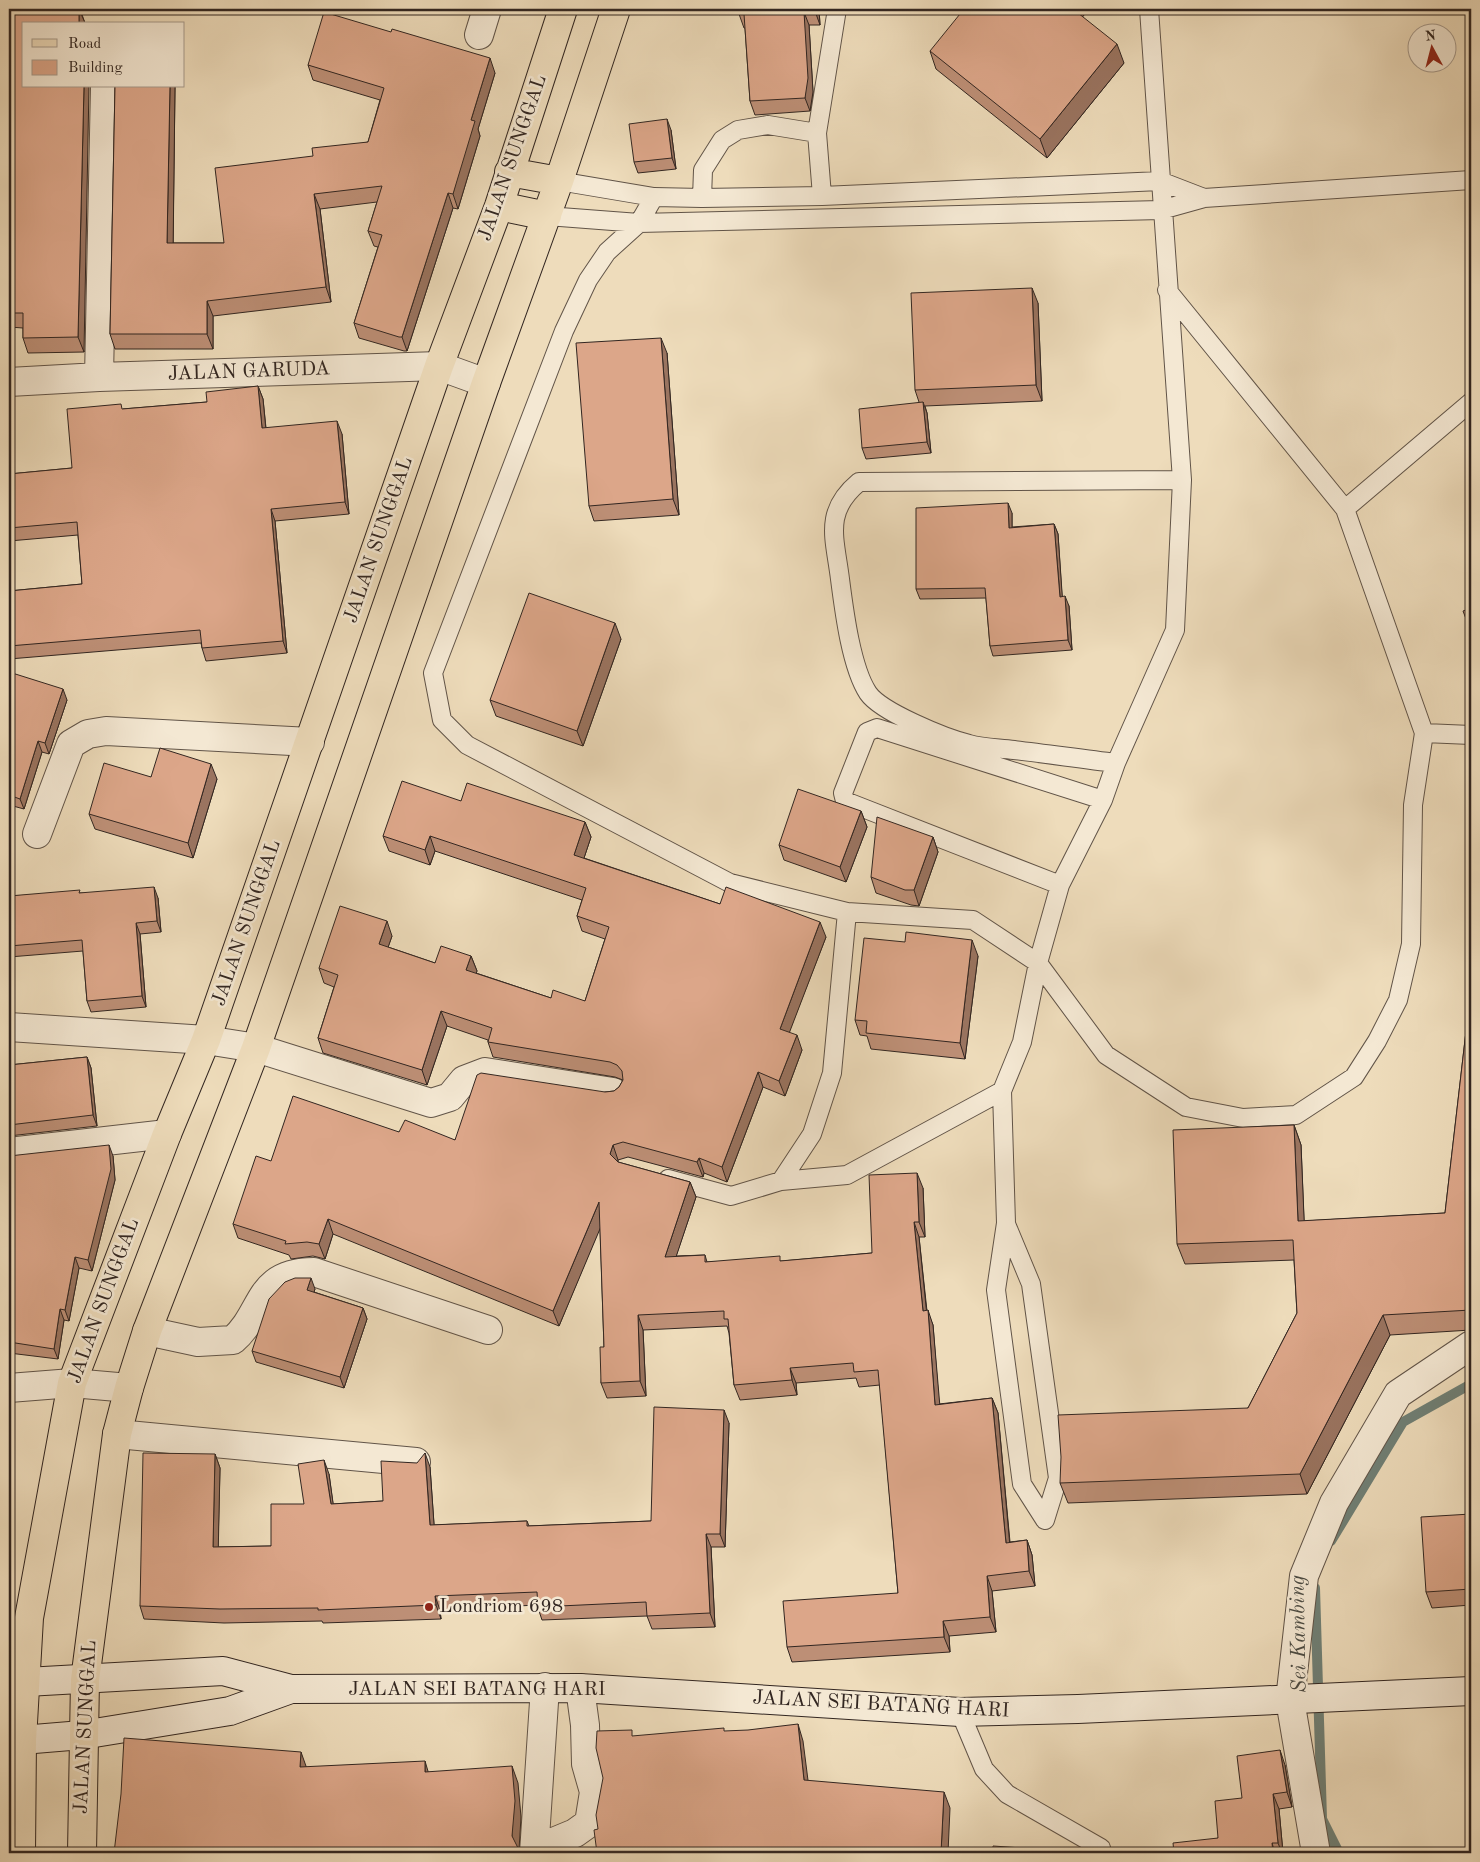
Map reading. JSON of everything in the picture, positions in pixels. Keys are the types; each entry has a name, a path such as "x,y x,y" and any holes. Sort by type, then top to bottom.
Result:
{"main road":[{"name":"JALAN SUNGGAL","path":"21,1853 15,1739 17,1686 72,1383 167,1134 206,1040 439,366 499,206 563,9"},
{"name":"JALAN SUNGGAL","path":"82,1853 84,1680 116,1434 129,1388 147,1331 256,1048 486,382 547,216 616,9"},
{"path":"509,172 559,181"},
{"path":"499,206 547,216"}],"street":[{"path":"478,36 488,9"},
{"path":"99,377 105,88"},
{"name":"JALAN GARUDA","path":"9,382 99,377 439,366 486,382"},
{"path":"37,834 71,744 88,734 106,731 310,742"},
{"path":"9,1027 206,1040 256,1048 431,1103 450,1097 464,1080 485,1072 613,1092"},
{"path":"9,1152 167,1134"},
{"path":"147,1331 198,1342 233,1340 266,1290 300,1272 314,1272 488,1330"},
{"path":"1316,1853 1299,1699 1304,1576 1334,1503 1398,1394 1471,1345"},
{"path":"9,1388 72,1383 129,1388"},
{"path":"116,1434 416,1462"},
{"name":"JALAN SEI BATANG HARI","path":"17,1686 223,1671 291,1689 580,1688 960,1712 1471,1691"},
{"path":"545,1688 544,1732 534,1851 575,1833 589,1823 594,1792 586,1764 586,1725 580,1688"},
{"name":"JALAN SEI BATANG HARI","path":"15,1739 82,1735 230,1711 291,1689"}],"lane":[{"path":"822,196 818,133 837,9"},
{"path":"1006,1223 1032,1284 1058,1478 1045,1520 1022,1484 997,1300 996,1290 1006,1223 1002,1092 1022,1042 1038,963 1060,885 1103,800 1116,763 1175,630 1182,480 1167,290 1149,9"},
{"path":"702,198 703,170 722,140 738,130 768,125 818,133"},
{"path":"547,216 639,223 1162,210 1204,198 1471,180"},
{"path":"559,181 654,197 702,198 822,196 1160,181 1204,198"},
{"path":"654,197 639,223 607,252 588,280 564,331 433,674 442,720 468,745 730,883 847,912 973,920 1038,963 1106,1055 1186,1107 1243,1118 1296,1116 1354,1077 1377,1041 1398,1000 1411,944 1413,805 1424,733 1345,509 1167,290"},
{"path":"1345,509 1471,403"},
{"path":"1116,763 969,744 905,718 880,704 869,694 860,678 844,612 833,526 838,505 847,492 859,482 1182,480"},
{"path":"1060,885 845,801 843,792 867,732 876,728 1103,800"},
{"path":"1424,733 1471,735"},
{"path":"781,1181 812,1134 832,1073 847,912"},
{"path":"655,1175 731,1196 781,1181 847,1175 1002,1092"},
{"path":"960,1712 984,1770 1008,1794 1101,1848"}],"building":[{"path":"9,9 79,9 79,22 22,22 22,88 84,88 78,337 23,338 23,313 9,313"},
{"path":"738,9 815,9 815,11 804,12 808,78 805,98 750,101 744,14 739,14"},
{"path":"964,9 1073,9 1117,44 1040,139 930,51"},
{"path":"324,12 391,32 392,29 490,58 471,120 475,121 453,194 448,193 402,337 354,323 382,235 368,231 382,186 314,194 326,287 207,301 207,334 110,334 115,88 170,88 167,243 224,243 215,168 313,156 312,148 368,142 384,88 308,65"},
{"path":"667,119 672,158 634,162 629,124"},
{"path":"1032,288 1036,385 915,390 911,293"},
{"path":"661,338 673,499 589,506 576,343"},
{"path":"258,386 262,428 337,421 345,502 271,509 283,641 202,648 200,630 9,646 9,631 13,619 9,620 9,591 82,584 77,522 9,528 9,474 72,468 67,409 121,404 122,409 207,402 206,392"},
{"path":"923,402 927,442 862,448 859,409"},
{"path":"1008,503 1009,528 1054,524 1060,597 1065,596 1068,640 990,646 985,588 916,589 916,508"},
{"path":"529,593 615,623 577,731 490,700"},
{"path":"1471,608 1471,632 1463,611"},
{"path":"9,672 63,689 45,743 38,741 20,799 9,795"},
{"path":"160,748 211,764 188,843 89,814 104,763 151,777"},
{"path":"402,781 461,801 467,783 585,822 574,855 720,904 726,887 820,922 780,1029 797,1035 779,1081 758,1072 722,1167 699,1158 697,1162 623,1142 613,1145 610,1154 618,1162 690,1182 665,1257 705,1255 705,1262 780,1256 780,1261 872,1253 869,1175 917,1173 919,1222 914,1222 923,1311 928,1310 935,1405 992,1398 1006,1543 1027,1540 1029,1571 987,1576 990,1617 943,1621 944,1637 787,1647 783,1601 898,1593 878,1370 854,1372 853,1363 790,1368 792,1380 734,1385 728,1319 724,1319 724,1311 638,1315 640,1381 601,1383 600,1347 604,1347 599,1202 553,1311 328,1219 319,1244 307,1242 285,1244 286,1241 233,1224 256,1156 271,1161 293,1096 399,1132 405,1120 455,1140 477,1075 481,1073 605,1092 614,1091 623,1080 622,1071 617,1065 610,1062 488,1042 492,1028 441,1011 422,1070 318,1038 338,975 319,968 340,906 387,921 379,944 435,963 441,946 471,956 466,970 551,998 553,990 585,1001 609,927 577,916 586,888 430,836 425,850 383,836"},
{"path":"798,789 861,811 840,867 779,845"},
{"path":"877,817 933,837 914,890 905,890 871,877"},
{"path":"154,887 157,921 136,923 142,996 87,1001 82,940 9,946 9,896 80,890 79,893"},
{"path":"906,932 972,940 960,1043 866,1033 867,1021 855,1020 864,938 905,942"},
{"path":"1471,988 1471,1310 1383,1315 1300,1474 1060,1483 1061,1457 1058,1415 1248,1408 1297,1313 1293,1240 1177,1244 1173,1130 1294,1125 1298,1221 1445,1213"},
{"path":"87,1057 93,1115 9,1125 9,1065"},
{"path":"109,1145 111,1169 88,1260 75,1257 65,1310 60,1309 54,1349 9,1342 9,1156"},
{"path":"295,1278 311,1278 307,1290 363,1308 340,1377 252,1351 269,1299 285,1282"},
{"path":"654,1407 724,1410 720,1534 706,1534 710,1613 647,1616 646,1602 538,1607 537,1592 435,1596 436,1605 318,1610 318,1608 220,1609 140,1606 143,1453 215,1454 213,1547 271,1546 271,1504 304,1504 298,1464 324,1460 331,1504 383,1501 381,1461 417,1463 425,1453 430,1525 527,1521 527,1526 651,1521"},
{"path":"1471,1514 1471,1589 1426,1592 1421,1517"},
{"path":"798,1724 804,1780 944,1792 941,1853 597,1853 594,1830 598,1829 596,1815 603,1778 596,1748 597,1731 632,1730 632,1736 724,1728 724,1731 748,1730"},
{"path":"124,1738 301,1752 300,1767 425,1761 425,1772 512,1766 515,1801 512,1836 518,1848 518,1853 114,1853 121,1794"},
{"path":"1470,1745 1471,1853 1466,1853"},
{"path":"1280,1750 1287,1792 1273,1794 1278,1843 1272,1843 1273,1853 1174,1853 1173,1843 1218,1838 1215,1801 1242,1798 1237,1756"},
{"path":"993,1846 1095,1853 993,1853"}],"waterway":[{"name":"Sei Kambing","path":"1331,1541 1403,1422 1471,1384"},
{"name":"Sei Kambing","path":"1315,1588 1322,1819 1339,1853"}],"place":[{"name":"Londriom 698","path":"429,1607"}]}
